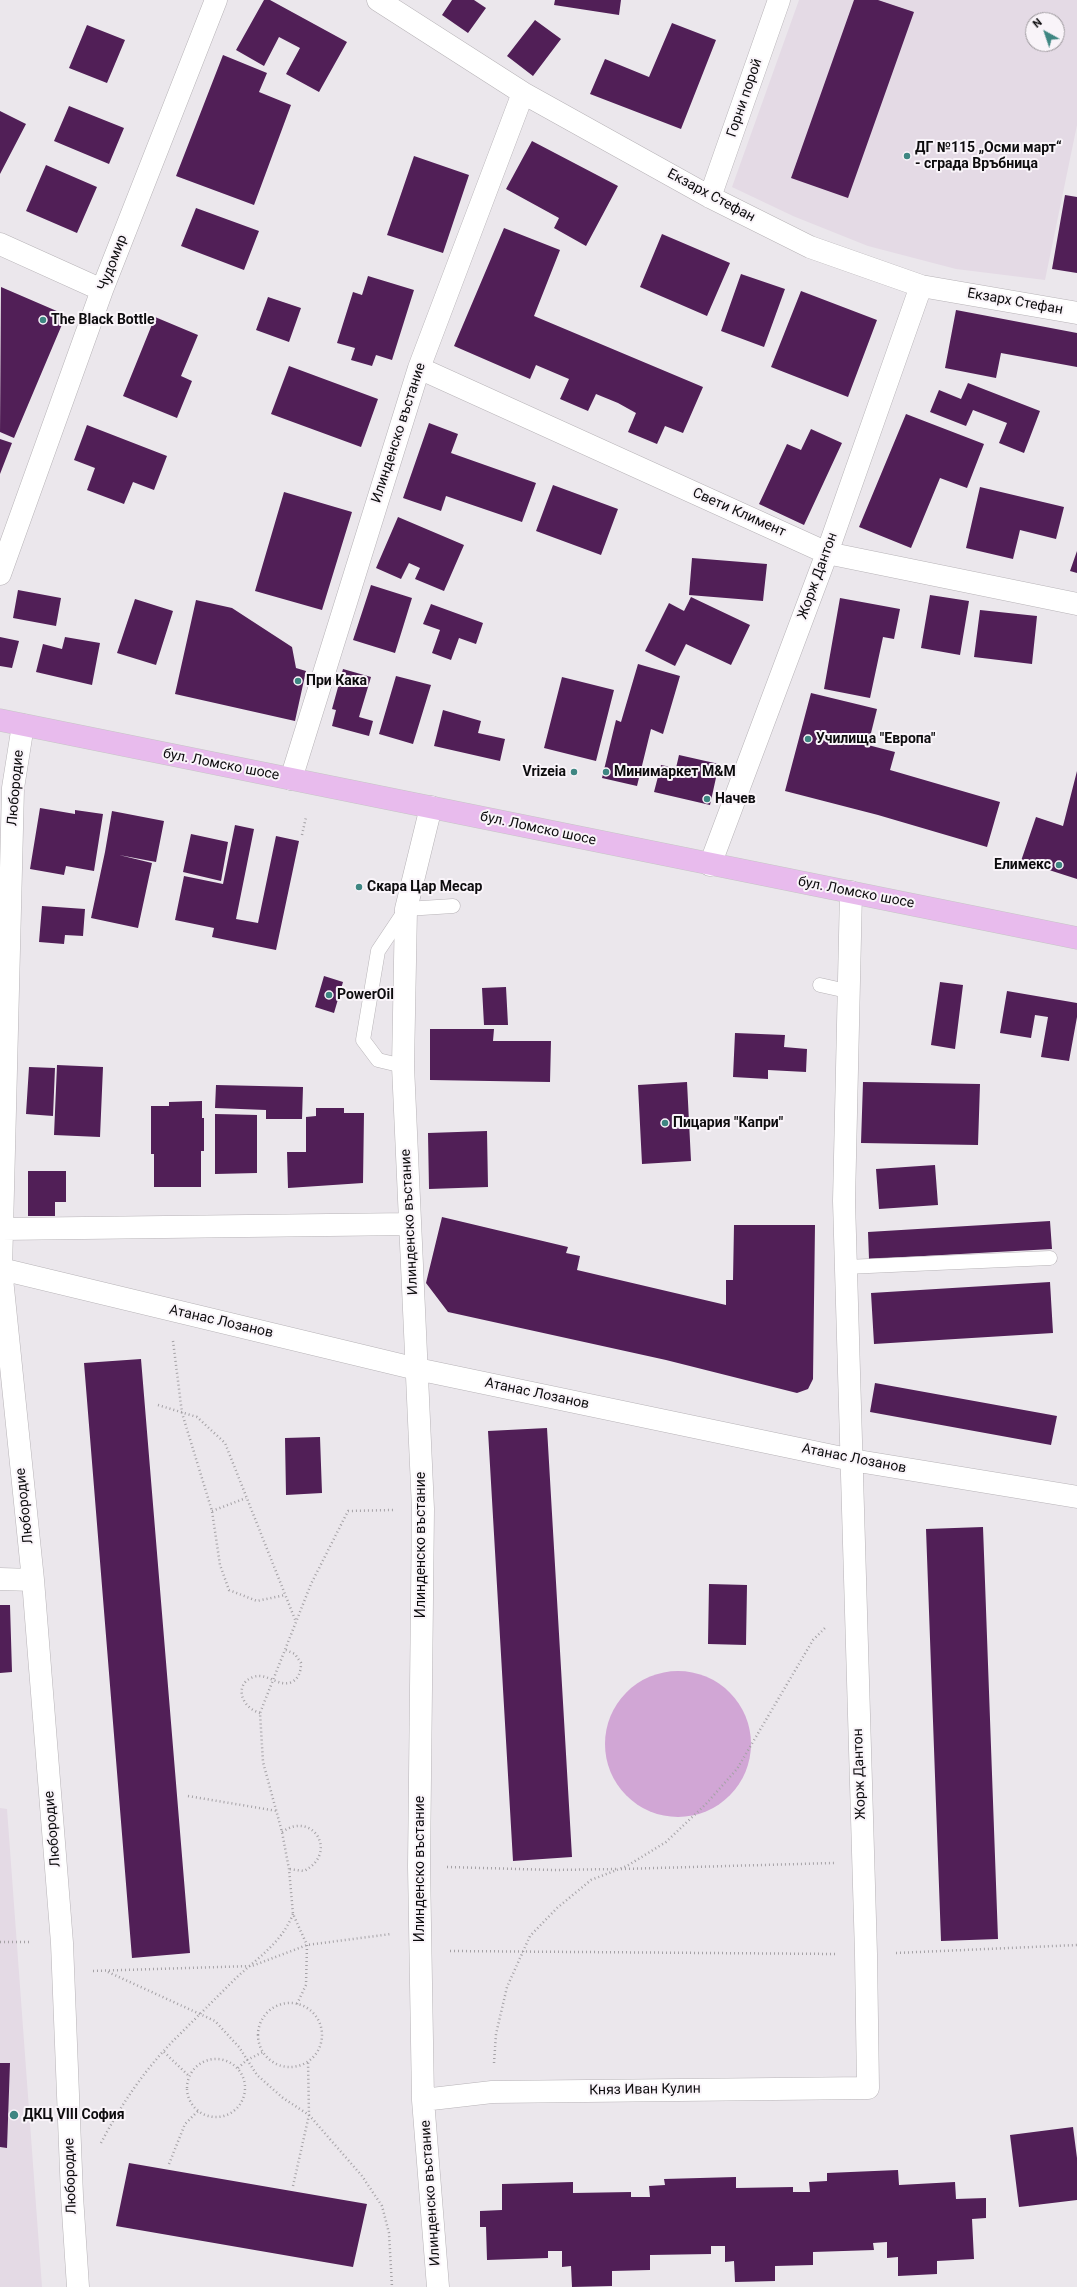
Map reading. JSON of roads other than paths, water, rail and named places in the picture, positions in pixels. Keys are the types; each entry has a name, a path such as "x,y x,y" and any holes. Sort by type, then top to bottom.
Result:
{"main road":[{"name":"бул. Ломско шосе","path":"0,720 710,865 1077,938"}],"street":[{"name":"Чудомир","path":"0,574 102,290 216,0"},
{"name":"Екзарх Стефан","path":"378,0 523,93 710,197 810,247 921,286 1077,313"},
{"name":"Горни порой","path":"710,197 779,0"},
{"name":"Илинденско въстание","path":"291,779 419,368 523,93"},
{"path":"0,244 102,290"},
{"name":"Жорж Дантон","path":"710,865 827,553 921,286"},
{"name":"Свети Климент","path":"419,368 827,553 1077,604"},
{"name":"Любородие","path":"23,725 13,788 1,1269 33,1580 65,1972 72,2196 78,2287"},
{"name":"Илинденско въстание","path":"431,807 406,908 403,1066 423,1509 419,1866 423,2100 438,2287"},
{"name":"Жорж Дантон","path":"851,892 847,991 844,1201 866,1954 868,2088"},
{"path":"1,1240 410,1224"},
{"name":"Атанас Лозанов","path":"1,1269 417,1369 852,1460 1077,1497"},
{"path":"0,1578 33,1580"},
{"name":"Княз Иван Кулин","path":"423,2100 492,2092 868,2088"}],"lane":[{"path":"403,1066 378,1060 364,1040 378,951 406,908 454,906"},
{"path":"820,984 847,991"},
{"path":"846,1267 1050,1258"}],"place":[{"name":"ДГ №115 „Осми март“ - сграда Връбница","path":"907,156"},
{"name":"The Black Bottle","path":"43,320"},
{"name":"При Кака","path":"298,681"},
{"name":"Училища \"Европа\"","path":"808,739"},
{"name":"Vrizeia","path":"574,772"},
{"name":"Минимаркет М&М","path":"606,772"},
{"name":"Начев","path":"707,799"},
{"name":"Елимекс","path":"1059,865"},
{"name":"Скара Цар Месар","path":"359,887"},
{"name":"PowerOil","path":"329,995"},
{"name":"Пицария \"Капри\"","path":"665,1123"},
{"name":"ДКЦ VIII София","path":"14,2115"}]}
